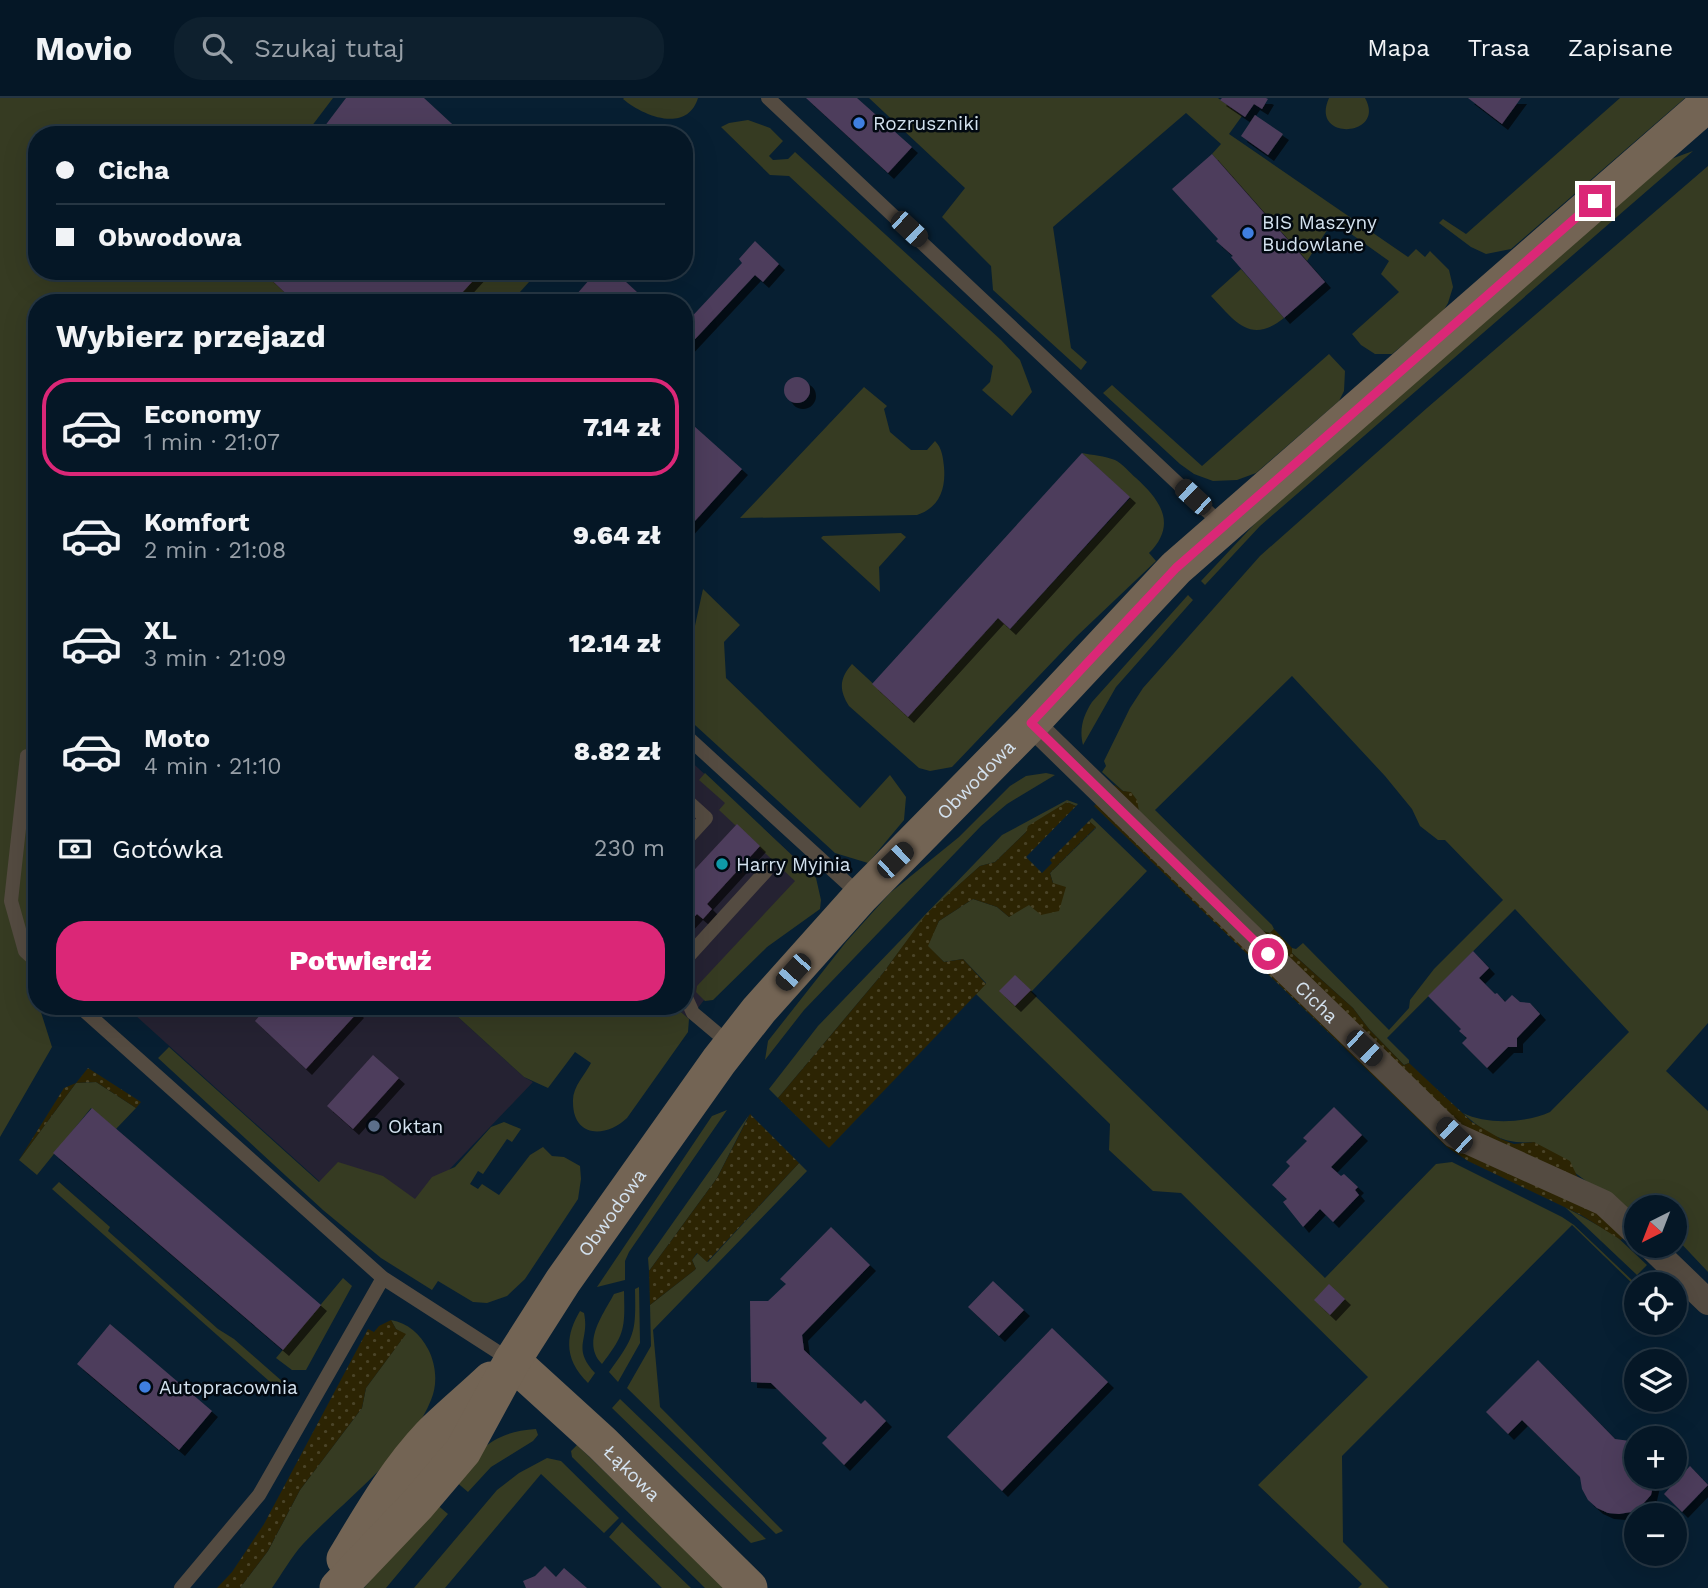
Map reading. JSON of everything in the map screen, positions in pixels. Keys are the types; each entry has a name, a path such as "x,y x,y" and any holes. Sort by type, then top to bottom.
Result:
{"main road":[{"name":"Obwodowa","path":"338,1588 418,1505 463,1451 512,1361 563,1281 731,1045 758,1010 861,896 1031,723 1176,568 1703,115"},
{"name":"Obwodowa","path":"327,1588 387,1489 430,1436 512,1361"},
{"name":"Łąkowa","path":"512,1361 602,1443 749,1588"}],"street":[{"name":"Cicha","path":"1031,723 1454,1135 1604,1203 1624,1222"},
{"path":"1662,1258 1708,1302"}],"lane":[{"path":"768,98 1223,526"},
{"path":"693,746 861,896"},
{"path":"26,756 11,901 28,953"},
{"path":"693,806 706,818 693,832"},
{"path":"693,951 766,871"},
{"path":"693,1013 731,1045"},
{"path":"89,1015 383,1278 512,1361"},
{"path":"181,1588 259,1495 383,1278"}],"shaded area":[{"path":"693,763 808,870 693,1014"},
{"name":"Oktan","path":"135,1015 456,1015 524,1077 533,1082 448,1171 390,1245"}],"green space":[{"path":"0,98 333,98 312,126 28,126 28,280 275,280 290,294 28,294 28,1015 42,1015 52,1047 0,1137"},
{"path":"624,98 698,98 692,109 675,119 653,116"},
{"path":"869,98 1218,98 1242,116 1229,134 1408,257 1416,249 1425,257 1430,251 1449,270 1453,287 1448,303 1442,313 1392,354 1375,354 1361,345 1352,334 1399,292 1381,274 1389,261 1333,221 1307,261 1212,154 1221,144 1186,113 1053,227 1071,348 1087,362 1081,370 993,290 991,266 942,217 965,188"},
{"path":"1329,98 1365,98 1369,111 1366,121 1358,127 1337,128 1329,122 1326,112"},
{"path":"1620,98 1685,98 1511,249 1486,254 1471,247 1439,223 1443,219 1466,234"},
{"path":"748,120 770,128 783,141 769,156 773,160 788,159 795,152 1020,360 1032,392 1012,416 982,390 990,382 993,366 789,176 770,175 721,127"},
{"path":"1693,151 1260,526 1205,585 1201,581 1262,516 1671,159"},
{"path":"1708,166 1708,1023 1666,1071 1708,1111 1708,1272 1687,1250 1687,1195 1624,1195 1624,1212 1534,1142 1513,1142 1496,1136 1463,1113 1483,1119 1506,1121 1550,1112 1629,1032 1515,909 1387,1038 1409,1060 1409,1063 1404,1065 1353,1008 1292,953 1292,948 1296,949 1303,943 1389,1030 1409,1008 1410,1000 1434,969 1503,900 1445,840 1438,840 1420,826 1412,809 1385,776 1292,676 1155,810 1272,925 1274,929 1270,933 1262,931 1139,811 1131,793 1123,791 1102,772 1106,766 1104,761 1143,688 1260,556"},
{"path":"1241,269 1284,318 1272,326 1252,329 1236,321 1211,296"},
{"path":"455,280 531,280 518,294 442,294"},
{"path":"1329,354 1345,371 1344,391 1339,401 1256,473 1237,480 1213,481 1194,474 1103,393 1112,385 1202,466"},
{"path":"864,387 887,406 884,409 890,432 911,450 927,450 935,441 939,447 943,456 944,475 940,497 936,503 917,515 740,518"},
{"path":"1082,453 1118,461 1152,495 1164,522 1163,532 1149,553 1156,561 1077,636 952,767 930,771 919,768 849,706 842,690 845,675 852,664 908,716 998,618 1010,629 1130,498"},
{"path":"901,533 906,537 879,567 880,592 821,538 823,536"},
{"path":"703,589 740,625 724,642 726,678 860,808 890,775 906,797 904,820 868,863 835,853 693,723 693,635"},
{"path":"1188,595 1193,600 1116,687 1083,745 1083,723 1092,702"},
{"path":"705,773 816,878 821,900 820,909 767,947 713,1000 705,1001 696,992 697,986 795,881 719,810 725,803 699,780"},
{"path":"1046,773 1055,775 1007,804 981,826 804,1010 765,1060 768,1041 846,942 890,893 959,837 1010,786 1026,776"},
{"path":"1067,800 1078,804 1076,806 1067,802 1026,832 995,862 980,866 928,913 883,973 778,1098 769,1089 818,1026 1002,835"},
{"path":"1092,818 1147,871 1031,992 1325,1278 1436,1164 1452,1162 1562,1217 1574,1225 1624,1273 1624,1275 1572,1225 1342,1456 1343,1542 1389,1588 1358,1588 1362,1584 1258,1485 1368,1377 1181,1193 1153,1191 1109,1150 1110,1124 976,994 986,983 963,959 944,962 927,946 939,921 973,899 997,907 1009,917 1053,883 1050,873 1096,828 1089,821"},
{"path":"456,1015 684,1015 689,1019 688,1032 627,1118 610,1129 592,1131 578,1122 574,1114 573,1097 591,1063 575,1052 548,1088 524,1077"},
{"path":"169,1047 319,1182 338,1162 383,1176 415,1199 432,1177 455,1167 491,1127 504,1122 521,1129 512,1142 507,1139 483,1174 478,1171 470,1184 478,1189 482,1184 499,1195 530,1155 543,1147 552,1156 564,1157 580,1166 578,1199 525,1279 507,1296 487,1303 473,1302 438,1281 432,1290 381,1258 323,1210 158,1058"},
{"path":"96,1082 136,1108 116,1129 91,1108 37,1175 19,1160 76,1083"},
{"path":"727,1110 629,1252 625,1261 625,1280 597,1287 712,1116"},
{"path":"749,1115 717,1178 649,1271 648,1258"},
{"path":"799,1163 807,1171 653,1330 660,1407 783,1531 776,1534 627,1388 651,1346 650,1305 696,1269 692,1260 698,1253 708,1262"},
{"path":"59,1182 110,1227 108,1231 218,1329 234,1339 283,1382 277,1388 52,1189"},
{"path":"1565,1207 1615,1235 1624,1243 1624,1258 1640,1258 1647,1265 1640,1272 1634,1272"},
{"path":"343,1278 352,1286 306,1370 292,1370 276,1358"},
{"path":"639,1287 640,1343 618,1382 609,1372 629,1342 634,1325 635,1289"},
{"path":"624,1291 622,1330 602,1364 593,1347 596,1329 614,1294"},
{"path":"580,1311 584,1313 585,1323 584,1357 595,1373 588,1383 575,1366 569,1348 571,1330"},
{"path":"391,1320 403,1324 417,1334 433,1361 435,1387 422,1419 374,1476 303,1544 272,1588 240,1588 268,1551 300,1490 362,1408 366,1388 405,1335 396,1329"},
{"path":"620,1399 766,1539 751,1543 612,1408"},
{"path":"536,1429 538,1435 533,1441 491,1467 468,1492 454,1480 480,1451 498,1438"},
{"path":"577,1445 726,1588 705,1588 572,1457 571,1451"},
{"path":"547,1458 561,1461 619,1518 604,1533 541,1474 445,1588 414,1588 497,1490 519,1473"},
{"path":"435,1503 448,1514 386,1588 364,1588"},
{"path":"622,1522 691,1588 662,1588 609,1537"}],"sand":[{"path":"1115,785 1123,791 1131,792 1137,800 1139,811 1262,931 1270,933 1274,929 1292,948 1292,953 1353,1008 1404,1065 1409,1063 1472,1122 1501,1139 1514,1144 1534,1142 1570,1161 1577,1176 1602,1193 1624,1213 1624,1237 1621,1240 1581,1215 1468,1161 1447,1147 1094,806"},
{"path":"1067,802 1076,806 1026,857 1042,873 1052,863 1050,860 1089,821 1096,827 1050,873 1053,883 1066,887 1059,911 1041,915 1029,905 1009,917 997,907 973,899 939,921 928,946 944,962 963,959 986,984 829,1148 778,1098 883,973 927,913 980,866 995,862 1026,832 1028,826"},
{"path":"88,1068 141,1102 136,1108 96,1082 76,1083"},
{"path":"76,1083 19,1160 64,1088"},
{"path":"750,1114 799,1163 707,1262 697,1253 692,1260 696,1269 650,1305 649,1271 717,1178"},
{"path":"391,1320 396,1329 406,1334 366,1388 362,1408 300,1490 268,1551 240,1588 217,1588 232,1572 264,1524 368,1329 374,1332"}],"building":[{"path":"346,98 424,98 454,126 325,126"},
{"name":"Rozruszniki","path":"806,98 857,98 912,147 888,173"},
{"path":"1468,98 1521,98 1502,124"},
{"path":"1268,99 1262,109 1254,104 1245,117 1220,100"},
{"path":"1255,115 1283,134 1268,155 1241,136"},
{"name":"BIS Maszyny Budowlane","path":"1212,154 1325,282 1284,318 1231,257 1233,256 1216,241 1218,239 1172,189"},
{"path":"755,241 779,264 763,282 755,275 693,341 693,315 742,263 739,259"},
{"path":"272,280 474,280 461,294 286,294"},
{"path":"589,280 624,280 639,294 577,294"},
{"path":"797,377 806,381 810,390 806,399 797,403 788,399 784,390 788,381"},
{"path":"693,425 742,469 693,523"},
{"path":"1082,453 1130,497 1010,629 998,618 908,717 872,684"},
{"name":"Harry Myjnia","path":"737,824 760,846 707,904 712,909 703,919 697,914 693,918 693,871"},
{"path":"1473,951 1489,968 1479,978 1495,994 1505,1002 1512,995 1520,1002 1530,1003 1540,1014 1517,1038 1517,1047 1508,1047 1487,1068 1462,1043 1467,1038 1459,1031 1461,1029 1428,996"},
{"path":"1015,975 1031,990 1015,1006 999,991"},
{"path":"260,1015 355,1015 306,1069 255,1021"},
{"path":"373,1055 399,1078 353,1129 327,1106"},
{"path":"1334,1107 1362,1135 1331,1167 1341,1176 1344,1174 1358,1187 1355,1190 1359,1195 1333,1222 1320,1209 1303,1227 1283,1202 1287,1199 1272,1185 1290,1166 1286,1162 1307,1141 1303,1138"},
{"path":"92,1108 321,1305 283,1350 53,1153"},
{"path":"831,1227 870,1265 802,1335 804,1350 861,1404 865,1400 886,1421 844,1465 822,1443 827,1438 771,1383 751,1382 750,1301 768,1301 786,1284 780,1279"},
{"path":"993,1281 1024,1310 999,1336 968,1307"},
{"path":"1329,1284 1345,1299 1330,1315 1314,1300"},
{"name":"Autopracownia","path":"110,1324 212,1411 179,1450 77,1364"},
{"path":"1052,1328 1108,1382 1002,1491 947,1437"},
{"path":"1538,1360 1615,1439 1624,1440 1624,1489 1652,1489 1651,1495 1644,1503 1624,1503 1624,1513 1608,1513 1597,1508 1588,1500 1580,1477 1522,1420 1508,1434 1486,1412"},
{"path":"1690,1466 1708,1485 1687,1507 1687,1503 1673,1503 1664,1494 1669,1489 1687,1489 1687,1469"},
{"path":"545,1566 556,1577 564,1568 587,1588 526,1588 523,1581 535,1576"}],"place":[{"name":"Rozruszniki","path":"859,123"},
{"name":"BIS Maszyny Budowlane","path":"1248,233"},
{"name":"Harry Myjnia","path":"722,864"},
{"name":"Oktan","path":"374,1126"},
{"name":"Autopracownia","path":"145,1387"}],"route":[{"path":"1268,954 1031,723 1176,568 1595,201"}]}
